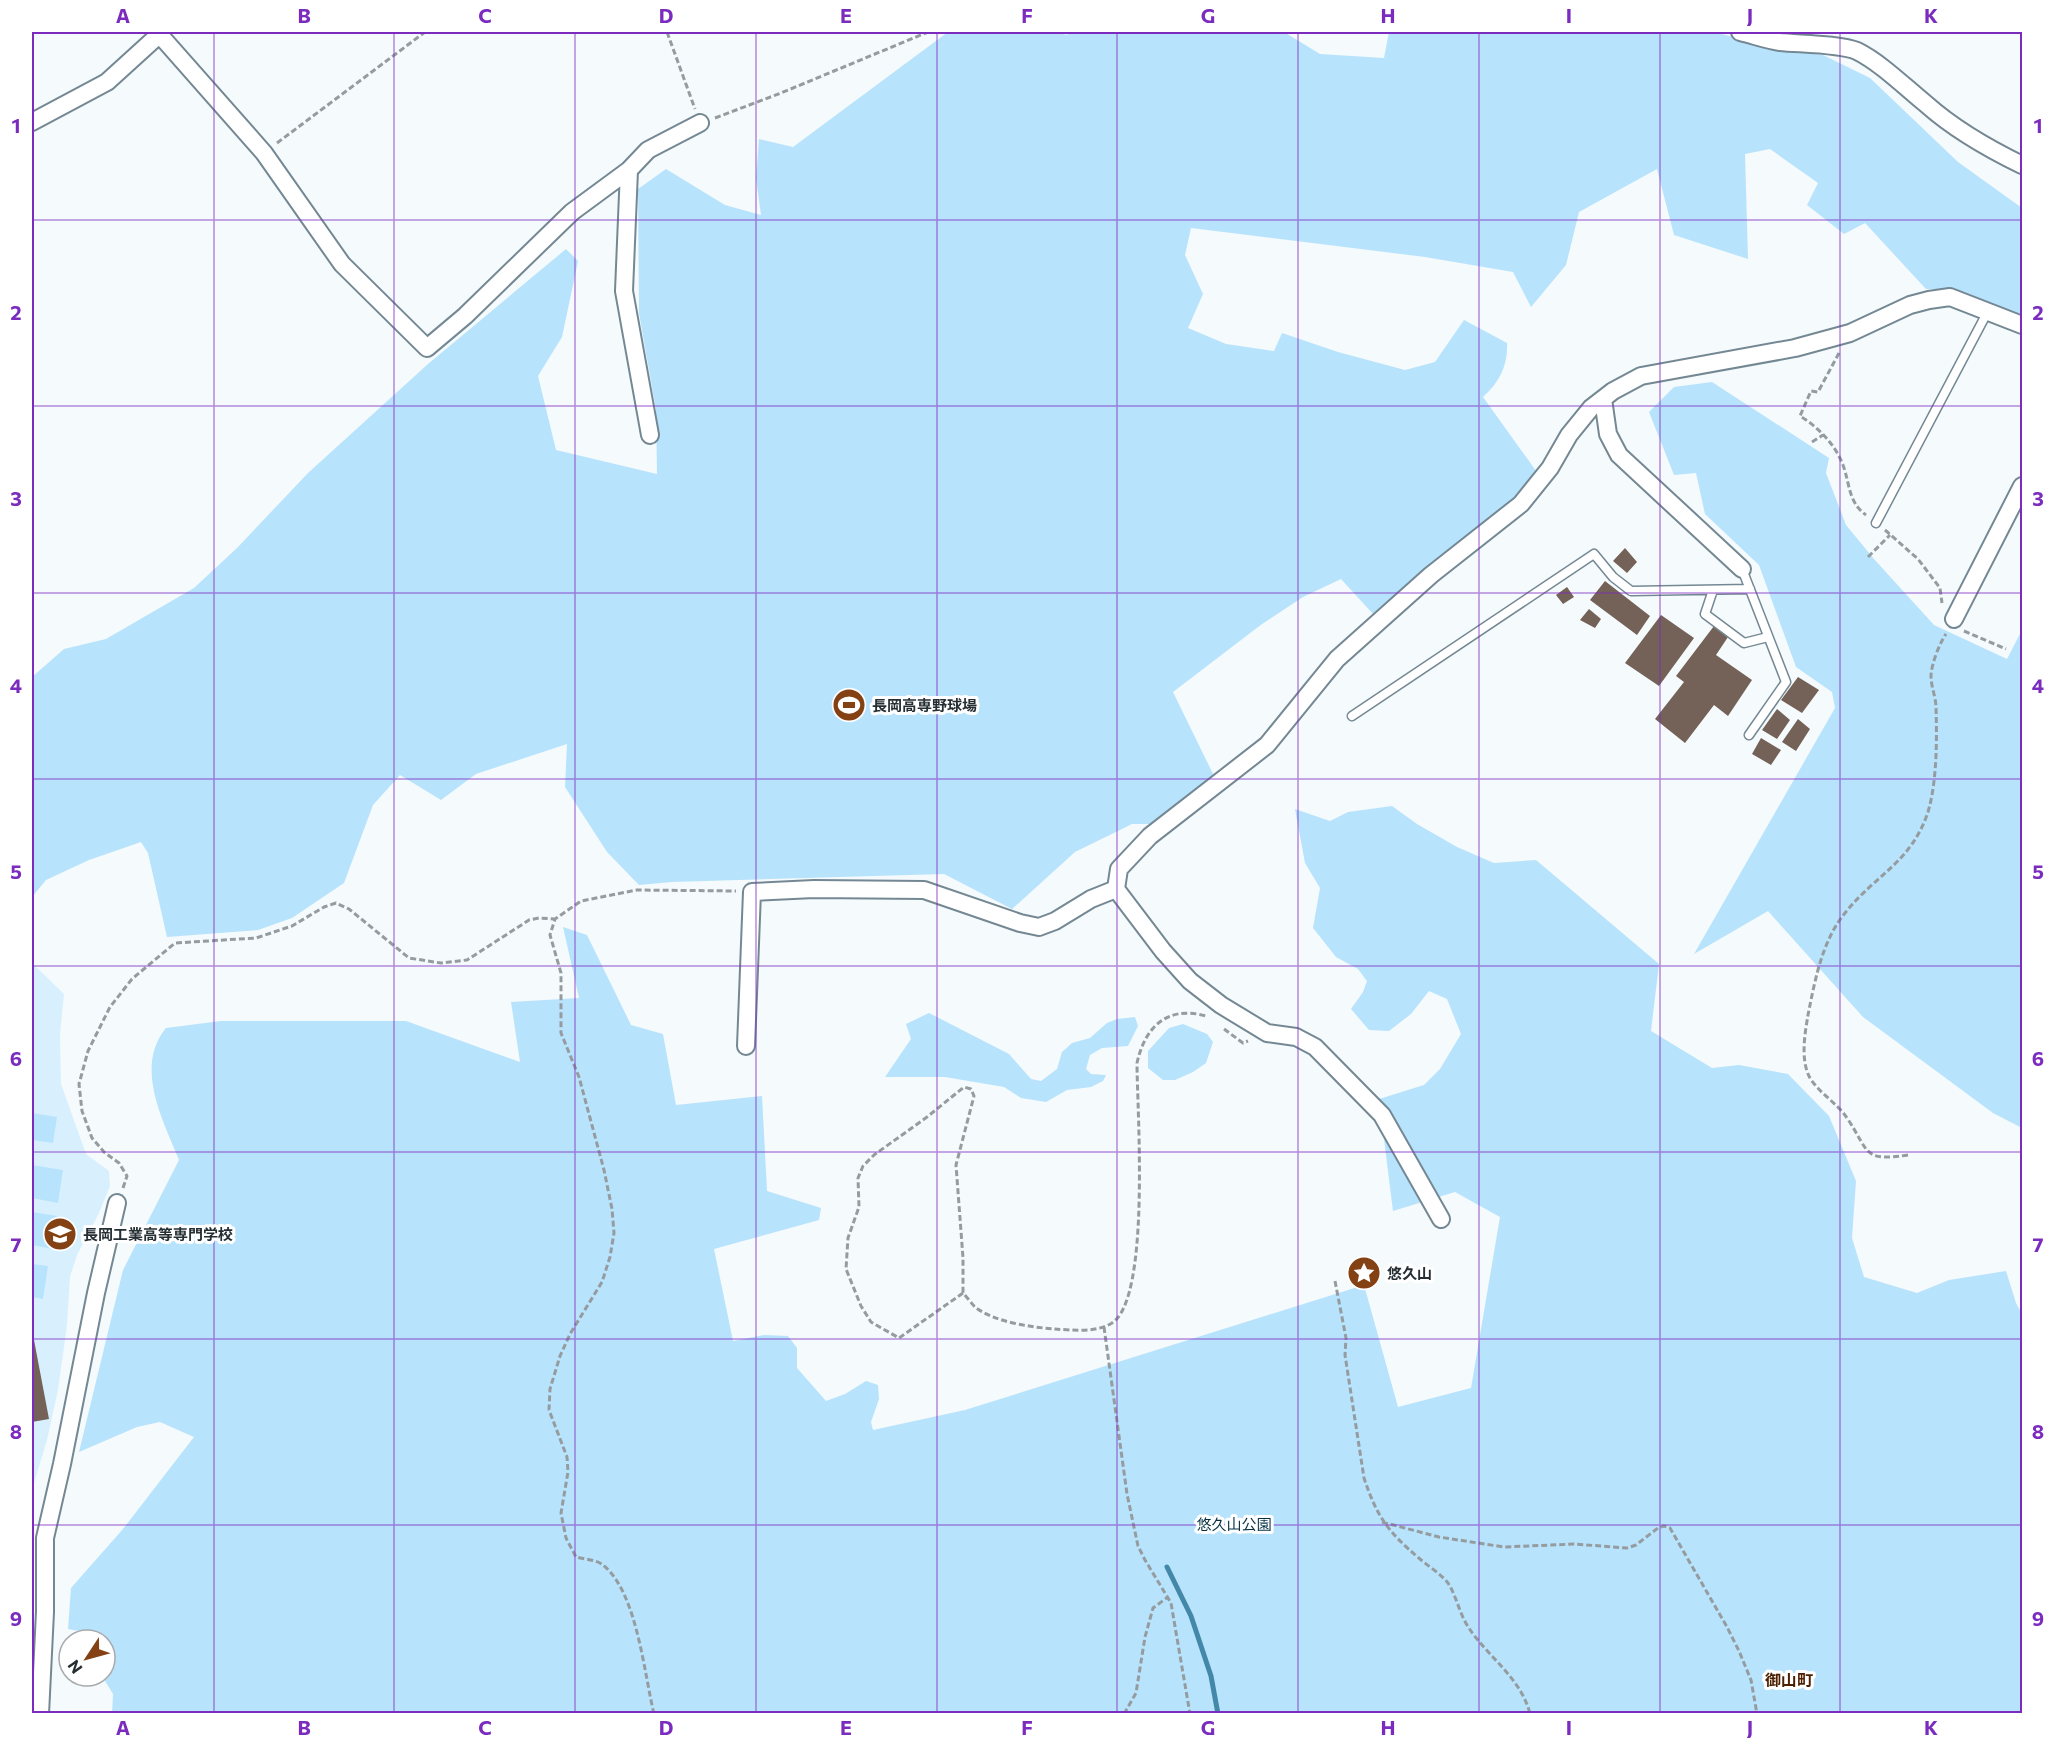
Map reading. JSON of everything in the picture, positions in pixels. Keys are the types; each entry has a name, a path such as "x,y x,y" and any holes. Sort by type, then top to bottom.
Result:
{"street":[{"path":"1740,32 1776,41 1843,47 1857,51 1900,81 1927,106 1999,154 2022,165"},
{"path":"32,122 106,82 160,33 264,153 342,264 427,348 465,316 572,212 629,170 648,150 700,123"},
{"path":"629,170 624,291 650,435"},
{"path":"1441,1219 1382,1115 1315,1047 1296,1037 1267,1033 1221,1005 1190,981 1163,951 1116,889 1119,869 1150,836 1267,745 1336,659 1431,574 1521,504 1550,468 1569,435 1591,408 1641,376 1806,345 1850,333 1910,305 1950,297 2022,325"},
{"path":"1603,399 1608,434 1619,455 1742,569"},
{"path":"1954,619 2022,486"},
{"path":"746,1046 752,892 814,889 924,890 1020,923 1039,927 1116,889"},
{"path":"40,1713 45,1612 45,1538 63,1464 96,1293 117,1203"}],"lane":[{"path":"1876,522 1988,311"},
{"path":"1352,716 1594,554 1613,577 1630,591 1750,589"},
{"path":"1742,569 1786,682 1749,735"},
{"path":"1713,590 1704,614 1744,643 1768,637"}],"path":[{"path":"264,153 425,32"},
{"path":"667,32 700,123 781,93 928,32"},
{"path":"1812,442 1823,435"},
{"path":"1868,557 1890,535"},
{"path":"1908,1155 1884,1159 1874,1157 1862,1145 1844,1114 1810,1077 1805,1058 1804,1034 1814,984 1830,939 1844,915 1915,842 1928,811 1934,778 1936,706 1931,676 1941,640 1952,626 1954,619"},
{"path":"654,1713 645,1679 636,1622 616,1580 602,1564 576,1557 566,1538 561,1513 568,1472 567,1457 549,1410 550,1389 560,1356 570,1334 602,1282 610,1257 614,1233 604,1170 579,1077 561,1033 561,973 550,935 555,919 581,901 637,890 752,892"},
{"path":"117,1203 127,1176 119,1163 104,1152 92,1138 82,1111 79,1084 88,1051 110,1007 132,979 175,943 256,938 292,926 324,907 336,903 349,909 409,958 441,963 467,960 530,920 555,919"},
{"path":"963,1293 899,1338 871,1322 861,1306 846,1269 848,1238 859,1207 858,1178 863,1166 874,1155 927,1118 964,1087 971,1089 974,1096 956,1165 963,1258 963,1293 976,1308 995,1317 1030,1328 1082,1330 1104,1327 1114,1322 1124,1309 1136,1255 1139,1160 1137,1063 1141,1045 1150,1030 1166,1017 1186,1013 1204,1016 1212,1021"},
{"path":"1221,1026 1243,1043 1267,1033"},
{"path":"1335,1281 1346,1338 1345,1355 1364,1478 1382,1522 1400,1542 1447,1582 1466,1623 1506,1670 1527,1701 1530,1713"},
{"path":"1104,1327 1111,1392 1127,1494 1138,1546 1144,1560 1168,1597 1177,1633 1190,1713"},
{"path":"1382,1522 1439,1537 1504,1547 1574,1544 1627,1548 1636,1545 1658,1528 1664,1526 1670,1528 1739,1651 1751,1680 1757,1713"},
{"path":"1124,1713 1136,1693 1145,1637 1153,1608 1168,1597"}],"shaded area":[{"name":"長岡工業高等専門学校","path":"32,963 64,994 60,1034 61,1084 86,1154 109,1171 110,1186 77,1255 70,1277 67,1325 58,1390 47,1440 32,1490"}],"green space":[{"path":"948,32 1063,32 1065,35 1076,32 1284,32 1320,54 1384,58 1389,32 1714,32 1788,51 1823,55 1870,78 1958,162 2022,208 2022,315 1948,289 1926,289 1865,223 1844,234 1807,205 1818,183 1770,149 1745,154 1748,259 1674,235 1657,169 1579,212 1566,265 1531,307 1513,272 1425,257 1191,228 1185,255 1203,294 1188,328 1226,344 1274,351 1282,333 1338,352 1405,370 1435,362 1464,320 1507,343 1502,373 1483,397 1539,475 1509,508 1428,566 1373,614 1341,579 1303,597 1262,624 1173,692 1214,776 1151,824 1132,824 1075,852 1012,909 944,874 672,882 639,885 607,852 565,787 567,744 476,774 441,800 400,775 373,805 344,883 292,918 258,930 167,937 148,853 141,842 89,860 46,880 32,897 32,677 64,649 106,639 194,588 237,548 308,473 428,364 566,249 578,261 562,337 538,376 556,450 657,474 656,410 639,313 638,189 666,169 725,205 761,215 756,178 759,139 793,147"},
{"path":"1712,382 1829,458 1826,473 1846,525 1934,625 2007,659 2022,630 2022,1128 1993,1113 1863,1017 1768,911 1694,954 1835,708 1832,692 1796,667 1759,565 1705,514 1696,473 1674,475 1649,412 1674,387"},
{"name":"悠久山公園","path":"1392,806 1417,824 1457,847 1494,863 1536,860 1659,964 1651,1031 1712,1068 1739,1065 1788,1074 1829,1116 1856,1181 1852,1238 1864,1277 1917,1293 1949,1280 2006,1271 2022,1314 2022,1713 112,1714 113,1694 109,1688 117,1688 117,1628 68,1628 71,1588 123,1529 194,1437 160,1422 137,1427 79,1452 123,1270 179,1160 154,1094 152,1059 157,1043 166,1028 221,1021 406,1021 520,1062 511,1002 579,998 563,927 587,935 631,1025 663,1034 676,1105 762,1096 767,1191 821,1208 819,1220 714,1249 733,1341 764,1335 788,1336 797,1348 797,1368 826,1401 845,1394 866,1381 878,1385 879,1399 871,1422 873,1430 965,1410 1364,1285 1398,1407 1471,1388 1500,1217 1455,1192 1393,1211 1379,1099 1424,1085 1440,1069 1461,1034 1447,999 1429,991 1411,1014 1389,1031 1369,1030 1351,1009 1363,992 1367,981 1358,969 1336,957 1313,928 1320,888 1305,863 1295,809 1330,821 1348,812"},
{"path":"929,1013 1009,1054 1031,1079 1041,1081 1057,1069 1062,1052 1072,1043 1090,1038 1107,1023 1117,1019 1135,1017 1138,1026 1128,1046 1102,1048 1090,1055 1086,1069 1091,1074 1106,1075 1103,1081 1091,1087 1067,1090 1046,1102 1021,1098 1004,1087 945,1077 885,1077 911,1039 906,1024"},
{"path":"1183,1024 1207,1034 1213,1042 1206,1063 1175,1080 1163,1080 1148,1068 1148,1051 1169,1028"},
{"path":"32,1113 57,1117 53,1143 32,1140"},
{"path":"32,1165 63,1170 58,1203 32,1198"},
{"path":"32,1212 57,1216 52,1249 32,1245"},
{"path":"32,1264 48,1266 43,1299 32,1297"}],"building":[{"path":"1625,548 1637,562 1627,573 1613,561"},
{"path":"1605,581 1650,616 1637,635 1590,600"},
{"path":"1567,587 1574,597 1563,604 1556,595"},
{"path":"1589,609 1601,619 1595,628 1580,620"},
{"path":"1661,615 1694,638 1659,686 1625,663"},
{"path":"1714,626 1728,637 1716,655 1752,680 1728,716 1714,705 1685,743 1655,719 1684,682 1676,676"},
{"path":"1798,677 1819,690 1802,713 1781,700"},
{"path":"1777,709 1790,720 1777,739 1762,730"},
{"path":"1798,719 1810,729 1796,751 1782,742"},
{"path":"1761,738 1781,750 1771,765 1752,754"},
{"path":"34,1340 49,1419 32,1422 32,1341"}],"waterway":[{"path":"1167,1567 1191,1616 1211,1676 1218,1714"}],"place":[{"name":"長岡高専野球場","path":"849,705"},
{"name":"長岡工業高等専門学校","path":"60,1234"},
{"name":"悠久山","path":"1364,1273"}],"district":[{"name":"御山町","path":"1789,1679"}]}
